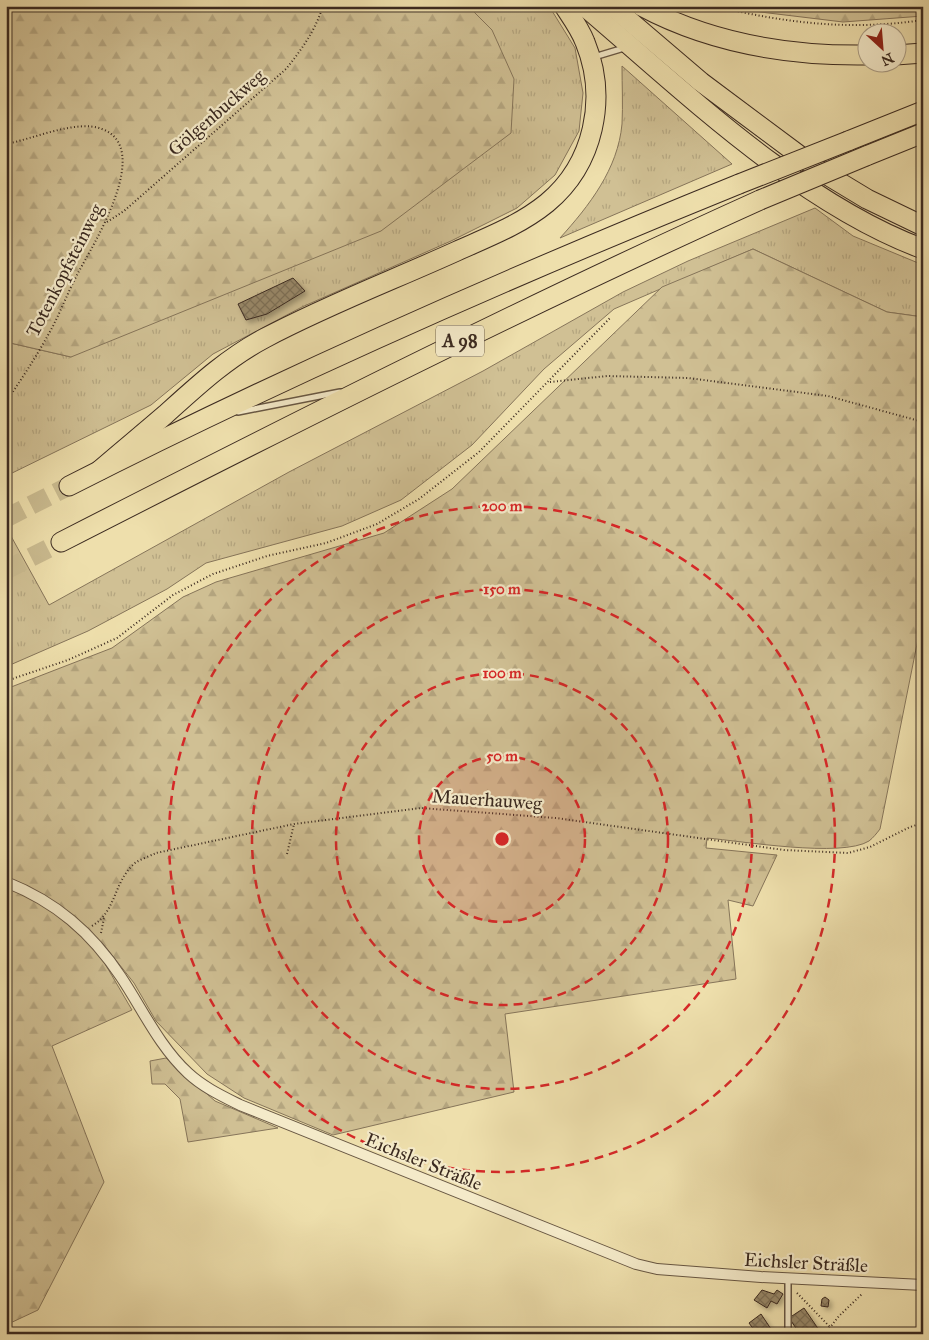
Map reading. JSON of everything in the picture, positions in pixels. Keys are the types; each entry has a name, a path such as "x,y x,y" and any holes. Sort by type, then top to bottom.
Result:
{"highway":[{"path":"100,470 203,380 245,349 286,328 507,228 548,202 566,183 579,164 588,144 595,120 597,96 591,58 581,33 564,6"},
{"path":"584,6 731,130 805,184 855,218 923,249"},
{"path":"612,6 701,82 820,170 867,199 923,226"},
{"path":"641,6 680,25 734,42 799,52 856,55"},
{"path":"906,54 923,53"},
{"name":"A 98","path":"69,486 194,424 485,291 740,184 923,111"},
{"name":"A 98","path":"61,542 565,289 760,200 923,133"}],"street":[{"name":"Eichsler Sträßle","path":"6,882 35,893 82,929 101,949 121,977 170,1054 189,1074 210,1090 240,1105 636,1264 657,1269 787,1282 923,1285"}],"lane":[{"path":"591,58 632,47"},
{"path":"194,424 249,409 341,392 383,379"},
{"path":"787,1282 788,1334"}],"path":[{"name":"Gölgenbuckweg","path":"107,222 124,211 286,69 306,44 319,20 323,6"},
{"path":"714,6 762,18 820,25 884,26 923,20"},
{"name":"Totenkopfsteinweg","path":"6,144 68,128 101,128 110,132 122,150 121,175 107,222 37,355 6,402"},
{"path":"6,681 68,660 117,638 173,595 213,574 267,556 326,543 377,524 419,499 479,452 611,318"},
{"path":"549,382 607,376 688,378 828,396 923,422"},
{"name":"Mauerhauweg","path":"82,929 92,926 104,918 125,875 136,862 156,853 294,824 420,808 556,818 784,850 848,853 870,847 910,827 923,823"},
{"path":"287,854 294,824"},
{"path":"787,1282 830,1327"},
{"path":"825,1334 874,1283"}],"green space":[{"path":"6,6 468,6 492,30 514,79 511,133 381,231 71,357 6,342"},
{"path":"468,6 549,6 575,48 583,93 579,131 555,175 517,208 451,241 302,307 213,354 151,405 6,476 6,342 71,357 492,30"},
{"path":"738,6 923,6 923,16 843,22 752,11"},
{"path":"622,66 732,164 560,238 591,200 615,156 622,124"},
{"path":"815,208 853,236 923,265 923,317 887,312 753,249 614,309 544,369 472,445 401,500 342,526 206,563 167,589 88,631 10,665 6,657 6,527 49,605 289,472 483,371 623,292 688,261"},
{"path":"753,249 887,312 923,317 923,614 880,829 869,841 856,846 837,848 791,847 707,838 706,848 777,855 753,906 728,900 736,979 505,1014 514,1092 333,1135 244,1098 207,1074 156,1021 134,983 104,945 61,908 6,879 6,689 112,648 183,597 216,582 384,533 452,489 662,287"},
{"path":"6,887 35,896 97,950 132,1010 52,1046 104,1182 38,1310 6,1325"},
{"path":"166,1058 215,1101 278,1128 188,1142 180,1099 165,1084 152,1084 150,1061"}],"building":[{"path":"293,278 305,291 267,314 246,320 238,304"},
{"path":"762,1290 774,1294 777,1290 783,1294 777,1304 771,1301 767,1308 754,1300"},
{"path":"825,1297 829,1300 828,1307 821,1306 822,1299"},
{"path":"804,1308 819,1330 814,1334 800,1334 789,1318"},
{"path":"761,1314 773,1332 771,1334 757,1334 749,1323"}],"tunnel":[{"path":"6,518 69,486"},
{"path":"6,570 61,542"}]}
